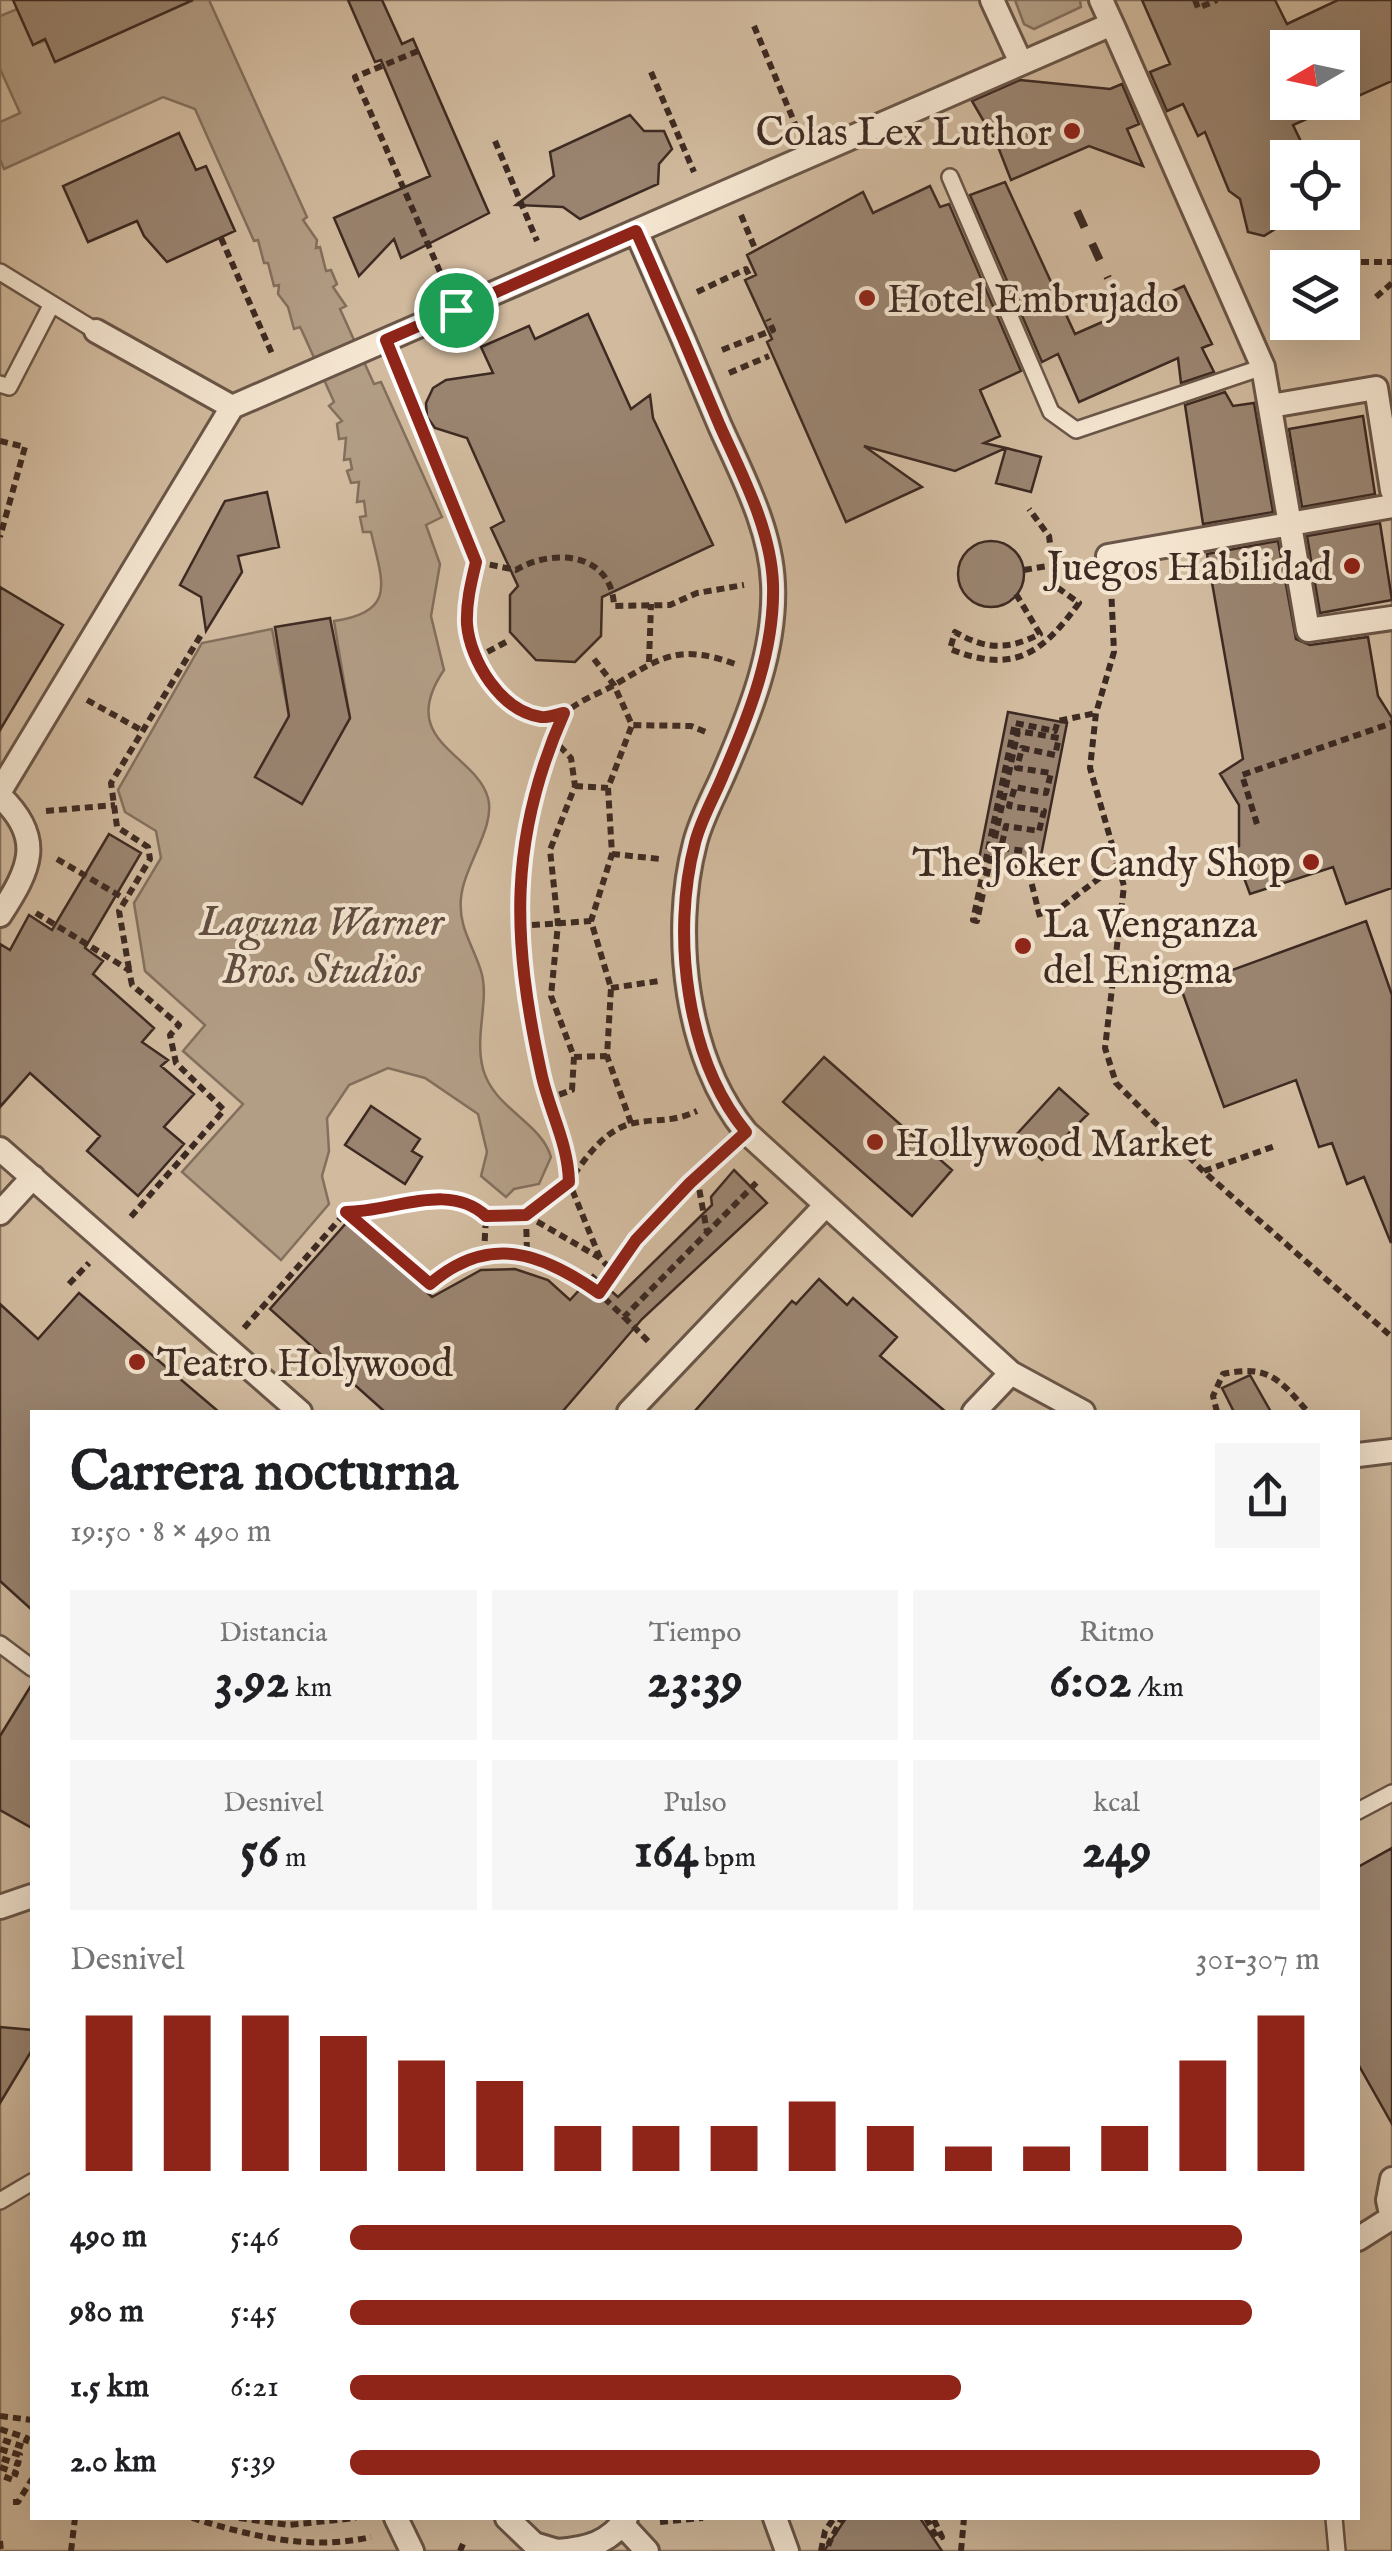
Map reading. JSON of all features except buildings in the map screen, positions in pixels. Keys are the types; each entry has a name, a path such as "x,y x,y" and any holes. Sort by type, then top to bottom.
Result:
{"street":[{"path":"992,0 1021,64"},
{"path":"1101,0 1262,367 1272,406 1308,630 1392,618"},
{"path":"5,906 28,870 28,843 18,814 0,794 232,407 1112,24"},
{"path":"636,231 759,517 773,580 771,642 736,746 695,840 684,905 688,976 720,1099 777,1162 1011,1372 1079,1410"},
{"path":"96,332 232,407"},
{"path":"1272,406 1376,388 1392,490"},
{"path":"1108,556 1392,506"},
{"path":"0,1149 298,1410"},
{"path":"0,1213 33,1177"},
{"path":"631,1410 824,1206"},
{"path":"976,1410 1011,1372"},
{"path":"1360,1455 1392,1453"},
{"path":"0,1906 30,1897"},
{"path":"1360,2238 1392,2219 1388,2200 1392,2179"},
{"path":"509,2520 534,2544 557,2551 582,2550 604,2541 624,2521 647,2551"},
{"path":"776,2520 787,2551"}],"lane":[{"path":"950,177 1051,412 1076,430 1262,367"},
{"path":"0,272 96,332"},
{"path":"0,384 9,387 52,304"},
{"path":"0,1644 30,1666"},
{"path":"1360,1808 1392,1793"},
{"path":"0,2201 30,2183"},
{"path":"1334,2520 1337,2551"}],"path":[{"path":"1195,0 1198,8 1217,0"},
{"path":"754,26 808,156"},
{"path":"418,50 354,76 456,310"},
{"path":"651,72 706,200"},
{"path":"496,141 549,269"},
{"path":"221,238 295,381"},
{"path":"1361,262 1392,262"},
{"path":"669,306 746,269 750,277"},
{"path":"1376,297 1392,282"},
{"path":"693,361 773,330 768,320"},
{"path":"386,340 476,562 468,595 467,627 476,658 494,688 542,718 564,713 668,654 705,653 760,673"},
{"path":"702,384 769,356"},
{"path":"0,441 25,447 0,537"},
{"path":"1016,594 1040,634 1014,647 979,646 955,632 950,649 982,662 1015,660 1044,645 1079,604 1058,588 1049,536 1029,508"},
{"path":"476,562 516,570 536,557 560,554 584,560 602,575 614,606 670,605 696,593 773,580"},
{"path":"1024,570 1108,556 1114,652 1096,713 1090,768 1124,886 1106,1048 1116,1082 1203,1171 1392,1337"},
{"path":"649,663 651,604"},
{"path":"107,1244 224,1110 176,1063 170,1035 179,1025 132,985 119,911 150,859 148,846 118,827 111,783 201,635"},
{"path":"476,658 506,642"},
{"path":"594,658 614,685 632,725 608,788 612,854 591,921 611,988 607,1056 631,1123"},
{"path":"63,686 143,730"},
{"path":"564,713 537,776 522,851 519,926 525,999 547,1099 568,1150 569,1182 600,1258"},
{"path":"1040,917 1028,869 1033,852 1001,848 1006,826 1040,831 1044,812 1009,806 1015,787 1046,792 1050,773 1017,768 1022,748 1055,756 1058,738 1018,732 977,921 973,920 1015,722 1055,731 1058,722 1096,713"},
{"path":"1257,824 1242,775 1392,723"},
{"path":"632,725 691,726 736,746"},
{"path":"547,1099 572,1090 574,1058 550,996 558,924 550,850 575,786 571,758 553,739"},
{"path":"575,786 608,788"},
{"path":"18,814 115,805"},
{"path":"28,843 125,899"},
{"path":"612,854 691,862"},
{"path":"1052,914 1118,864"},
{"path":"5,906 130,970"},
{"path":"519,926 591,921"},
{"path":"611,988 688,976"},
{"path":"574,1058 607,1056"},
{"path":"526,1215 569,1182 595,1145 631,1123 675,1122 720,1099"},
{"path":"599,1293 636,1240 746,1132"},
{"path":"1203,1171 1275,1146"},
{"path":"624,1317 777,1162"},
{"path":"697,1176 708,1232"},
{"path":"227,1348 346,1212 378,1212 441,1196 470,1200 486,1216 526,1215 600,1258 615,1274"},
{"path":"346,1212 430,1284 450,1267 484,1254 528,1254 560,1266 599,1293 672,1365"},
{"path":"526,1215 528,1254"},
{"path":"484,1254 486,1216"},
{"path":"1216,1410 1213,1396 1223,1374 1250,1368 1280,1380 1306,1410"},
{"path":"0,2416 30,2420"},
{"path":"0,2430 28,2438 24,2447 0,2440"},
{"path":"0,2449 20,2455 18,2464 0,2458"},
{"path":"0,2468 16,2473 13,2480 0,2476"},
{"path":"13,2502 18,2502 30,2482"},
{"path":"71,2551 75,2520"},
{"path":"199,2520 254,2537 334,2549 404,2533"},
{"path":"254,2520 290,2525 337,2520"},
{"path":"667,2522 685,2520"},
{"path":"832,2544 829,2542 837,2520"},
{"path":"822,2551 837,2520"},
{"path":"961,2551 964,2520"},
{"path":"0,2541 1,2551"}],"shaded area":[{"path":"0,0 1392,0 1392,2551 0,2551"}],"water":[{"name":"Laguna Warner Bros. Studios","path":"193,0 209,0 307,217 303,220 317,240 316,248 320,247 326,271 331,270 337,284 333,287 346,306 340,309 374,384 381,382 442,517 426,525 440,564 431,616 444,670 431,694 429,714 433,730 481,783 488,798 488,821 461,898 464,927 483,982 483,1069 497,1095 538,1134 551,1157 539,1184 514,1189 506,1197 481,1176 487,1152 478,1114 425,1078 388,1068 349,1085 327,1118 329,1151 322,1176 329,1204 281,1260 182,1172 243,1104 183,1051 205,1025 145,971 134,903 161,858 156,831 125,812 118,790 202,643 272,629 289,716 255,777 302,804 350,718 334,621 368,610 381,592 371,532 363,532 360,517 366,516 364,501 357,502 359,482 351,483 347,471 352,469 350,459 344,460 346,438 339,439 337,424 342,421 329,406 334,402 300,327 294,329 288,307 278,294 279,285 274,286 258,240 254,241 195,109 163,97 4,169 0,159 0,122 20,113 0,69 0,16 17,9 34,44"},
{"path":"1015,0 1080,0 1081,7 1034,29 1024,24"}],"railway":[{"path":"1077,211 1108,278"}],"place":[{"name":"Colas Lex Luthor","path":"1072,131"},
{"name":"Hotel Embrujado","path":"867,298"},
{"name":"Juegos Habilidad","path":"1352,566"},
{"name":"The Joker Candy Shop","path":"1311,862"},
{"name":"La Venganza del Enigma","path":"1023,946"},
{"name":"Hollywood Market","path":"875,1142"},
{"name":"Teatro Holywood","path":"137,1362"}],"route":[{"path":"636,231 759,517 773,580 771,642 742,730 695,840 684,905 689,990 708,1064 720,1099 746,1132 636,1240 599,1293 560,1266 528,1254 484,1254 450,1267 430,1284 346,1212 378,1212 441,1196 470,1200 486,1216 526,1215 569,1182 568,1150 547,1099 525,999 519,926 522,851 537,776 564,713 542,718 518,706 494,688 476,658 467,627 468,595 476,562 386,340 456,310 636,231"}]}
